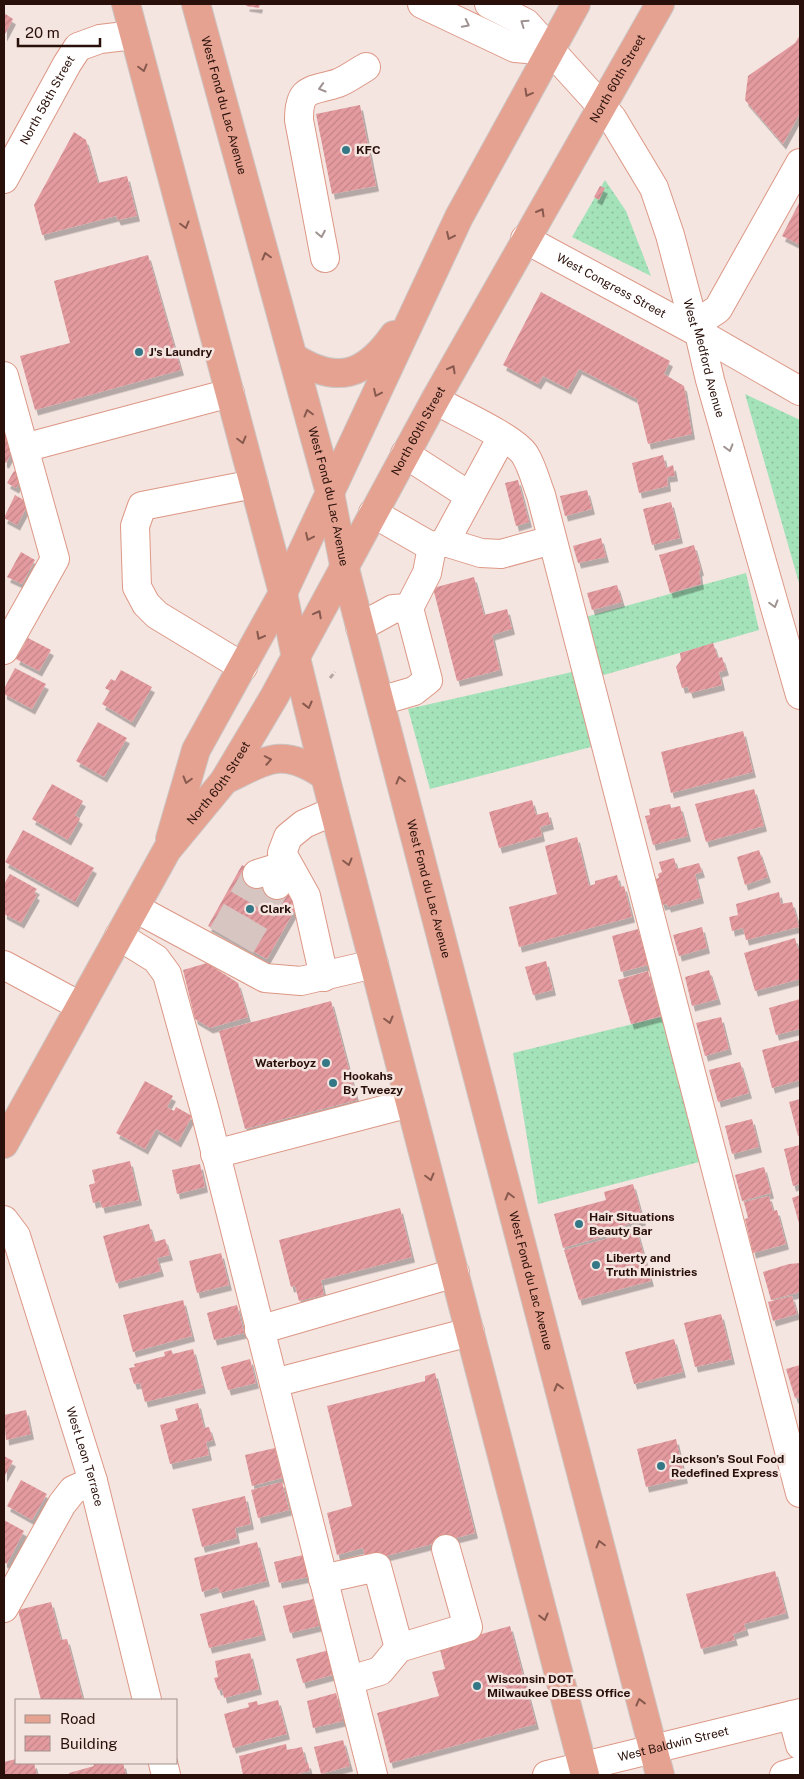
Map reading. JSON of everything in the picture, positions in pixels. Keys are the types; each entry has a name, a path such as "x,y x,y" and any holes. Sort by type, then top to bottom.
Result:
{"main road":[{"path":"126,4 283,593 296,658 334,811 584,1771"},
{"name":"West Fond du Lac Avenue","path":"196,4 330,493 344,565 660,1775"},
{"name":"North 60th Street","path":"167,850 196,750 283,593 459,217 576,4"},
{"name":"North 60th Street","path":"4,1144 167,850 224,781 274,698 344,565 524,239 603,107 660,4"},
{"path":"293,357 321,370 346,372 361,368 384,349 424,293"},
{"path":"224,781 255,764 287,758 304,763 326,776"}],"street":[{"path":"422,4 515,48 551,51"},
{"path":"489,4 526,23 551,51"},
{"name":"North 58th Street","path":"4,179 78,47 100,38 134,34"},
{"name":"West Medford Avenue","path":"551,51 612,118 654,188 670,235 710,380 799,684"},
{"path":"325,258 298,120 299,103 307,92 341,82 366,67"},
{"path":"697,329 718,309 800,163"},
{"name":"West Congress Street","path":"524,239 697,329 800,391"},
{"path":"4,376 55,559 4,650"},
{"path":"24,448 230,393"},
{"path":"435,400 502,437 525,455 541,495 800,1493"},
{"path":"380,701 414,691 428,680 409,608 427,573 438,545 470,496 502,437"},
{"path":"405,454 470,496"},
{"path":"243,667 157,615 146,604 138,587 135,526 142,506 254,484"},
{"path":"373,513 438,545 481,554 501,554 552,540"},
{"path":"360,627 393,609 409,608"},
{"path":"324,976 306,896 272,870 288,837 298,828 334,811"},
{"path":"135,908 229,946 265,978 301,981 374,964"},
{"path":"119,936 156,959 167,974 274,1383 373,1775"},
{"path":"4,965 80,1006"},
{"path":"215,1154 410,1102"},
{"name":"West Leon Terrace","path":"4,1220 16,1236 93,1481 147,1699"},
{"path":"260,1330 454,1272"},
{"path":"274,1383 470,1332"},
{"path":"4,1608 62,1504 73,1490 93,1481"},
{"path":"350,1680 380,1671 399,1648 468,1628 446,1549"},
{"path":"323,1579 377,1567 399,1648"},
{"path":"796,1714 800,1745"},
{"name":"West Baldwin Street","path":"547,1775 584,1771 653,1749 796,1714"},
{"path":"784,1775 800,1770"}],"green space":[{"path":"605,180 626,211 651,276 572,237"},
{"path":"745,394 800,420 799,583"},
{"path":"746,573 759,630 576,683 591,747 430,789 408,709 594,667 582,618"},
{"path":"662,1017 699,1162 538,1204 513,1053"}],"building":[{"path":"247,4 260,4 259,8 246,6"},
{"path":"4,13 13,19 4,36"},
{"path":"800,35 800,113 783,144 745,100 748,76 795,43"},
{"name":"KFC","path":"360,105 376,186 332,194 316,114"},
{"path":"74,132 86,140 98,183 127,176 137,216 118,220 116,216 42,235 34,205"},
{"path":"600,186 605,188 599,200 594,197"},
{"path":"800,201 800,245 782,236"},
{"path":"148,255 181,370 35,410 20,356 70,343 54,281"},
{"path":"541,292 670,361 664,374 684,386 692,434 648,444 637,399 579,369 568,389 543,376 538,384 503,365"},
{"path":"4,421 11,425 5,434 19,441 6,463 4,462"},
{"path":"663,455 666,468 673,465 675,476 667,477 668,486 639,493 632,463"},
{"path":"14,471 23,476 16,488 7,483"},
{"path":"518,480 529,522 516,526 505,483"},
{"path":"587,490 592,509 565,516 560,496"},
{"path":"15,495 29,503 17,525 4,518"},
{"path":"671,502 680,538 652,545 643,509"},
{"path":"601,538 606,557 578,563 573,546"},
{"path":"694,545 701,570 699,571 701,584 670,593 659,555"},
{"path":"21,552 35,560 22,584 7,577"},
{"path":"474,577 484,615 507,609 512,629 492,635 500,670 457,681 433,588"},
{"path":"617,585 622,602 592,610 587,593"},
{"path":"28,638 51,650 39,671 16,659"},
{"path":"713,643 718,658 722,657 726,670 719,672 722,685 690,693 688,687 682,688 676,667 681,660 680,653"},
{"path":"15,668 46,684 32,709 4,694 4,689"},
{"path":"121,670 152,687 132,722 102,704 110,691 105,688 111,679 115,681"},
{"path":"98,722 127,738 104,777 76,761"},
{"path":"743,731 753,772 671,793 661,752"},
{"path":"52,784 83,801 75,815 80,819 68,840 32,819"},
{"path":"754,789 764,826 706,842 695,804"},
{"path":"532,800 536,815 548,812 551,824 540,827 542,836 499,848 489,812"},
{"path":"670,804 671,808 680,806 688,836 653,845 645,816 650,815 649,809"},
{"path":"23,830 94,868 75,902 5,862"},
{"path":"577,837 589,886 595,884 595,881 617,875 620,887 624,886 632,917 519,947 509,907 557,894 545,846"},
{"path":"759,850 768,877 745,885 737,857"},
{"path":"674,858 677,869 699,863 702,872 695,874 701,898 668,907 667,904 662,905 655,879 659,878 658,874 662,872 659,862"},
{"path":"242,865 301,899 267,959 208,926"},
{"path":"10,874 37,889 34,893 37,895 21,923 4,914 4,884"},
{"path":"779,892 781,904 792,902 799,927 746,940 743,928 732,931 729,917 738,915 736,904"},
{"path":"702,927 707,948 679,956 673,935"},
{"path":"638,929 648,965 621,972 612,936"},
{"path":"795,938 798,949 800,949 800,979 755,991 744,953"},
{"path":"546,961 553,990 533,995 525,967"},
{"path":"207,963 238,983 248,1017 210,1028 195,1019 183,970"},
{"path":"709,970 718,999 692,1006 685,977"},
{"path":"648,971 661,1016 631,1024 618,980"},
{"path":"800,999 800,1029 776,1035 769,1008"},
{"path":"331,1001 357,1100 245,1129 219,1031"},
{"path":"721,1017 729,1049 705,1056 696,1023"},
{"path":"800,1040 800,1080 772,1088 762,1050"},
{"path":"740,1062 749,1093 718,1102 709,1070"},
{"path":"145,1081 173,1096 167,1107 174,1111 176,1107 192,1116 178,1142 156,1129 145,1149 116,1133"},
{"path":"800,1099 800,1135 798,1136 789,1102"},
{"path":"752,1119 759,1147 732,1154 725,1126"},
{"path":"800,1145 800,1184 793,1186 784,1149"},
{"path":"130,1161 139,1200 102,1208 100,1201 93,1203 89,1185 95,1183 92,1170"},
{"path":"200,1164 205,1187 177,1194 172,1170"},
{"path":"764,1167 771,1193 742,1201 735,1175"},
{"path":"633,1184 643,1220 615,1228 616,1233 563,1248 554,1214 606,1200 604,1192"},
{"path":"800,1195 800,1227 792,1198"},
{"path":"769,1196 773,1211 777,1210 786,1244 753,1253 745,1219 748,1218 744,1202"},
{"path":"400,1208 412,1257 321,1280 324,1295 299,1301 295,1286 291,1287 279,1240"},
{"path":"149,1224 154,1242 165,1239 170,1255 157,1258 161,1271 116,1283 103,1236"},
{"path":"637,1231 651,1281 579,1300 564,1250"},
{"path":"221,1253 229,1285 197,1293 189,1261"},
{"path":"800,1263 800,1292 771,1300 763,1272 789,1264"},
{"path":"792,1296 797,1314 773,1321 768,1302"},
{"path":"183,1300 192,1336 133,1352 123,1315"},
{"path":"237,1305 244,1333 214,1340 207,1313"},
{"path":"721,1314 732,1359 695,1367 684,1323"},
{"path":"674,1339 683,1372 634,1384 625,1352"},
{"path":"193,1349 203,1388 145,1402 140,1383 134,1384 129,1368 135,1367 134,1364 165,1356 164,1352 171,1350 173,1354"},
{"path":"250,1359 256,1383 228,1390 221,1367"},
{"path":"800,1365 800,1397 795,1398 786,1369"},
{"path":"435,1373 475,1533 366,1561 363,1548 337,1555 327,1513 352,1506 327,1406 425,1381 425,1376"},
{"path":"198,1403 204,1428 209,1427 213,1440 206,1442 209,1455 170,1464 160,1425 178,1420 175,1409"},
{"path":"26,1410 31,1434 6,1440 4,1415"},
{"path":"676,1439 685,1478 646,1487 637,1449"},
{"path":"275,1448 282,1478 252,1486 245,1455"},
{"path":"4,1456 13,1461 4,1477"},
{"path":"21,1480 47,1494 32,1520 7,1506"},
{"path":"282,1482 289,1510 258,1518 251,1490"},
{"path":"245,1496 251,1524 235,1528 237,1538 202,1547 192,1509"},
{"path":"4,1520 24,1531 7,1564 4,1562"},
{"path":"257,1542 267,1581 220,1593 218,1587 202,1592 194,1558"},
{"path":"303,1555 308,1577 279,1583 274,1562"},
{"path":"775,1571 786,1613 744,1624 746,1630 733,1634 735,1640 701,1649 686,1594"},
{"path":"313,1599 319,1626 290,1633 283,1606"},
{"path":"254,1600 263,1635 209,1648 200,1614"},
{"path":"51,1602 61,1640 67,1639 83,1699 41,1699 18,1610"},
{"path":"510,1626 536,1724 390,1763 377,1713 439,1696 432,1672 445,1669 439,1646"},
{"path":"329,1650 336,1674 303,1683 296,1659"},
{"path":"250,1653 259,1689 224,1698 222,1689 218,1690 214,1678 218,1677 215,1661"},
{"path":"336,1693 343,1721 313,1728 307,1701"},
{"path":"278,1700 287,1734 233,1748 224,1714 249,1707 248,1703 257,1701 258,1705"},
{"path":"343,1740 350,1766 321,1774 314,1747"},
{"path":"286,1744 287,1750 302,1747 310,1771 293,1775 243,1775 239,1756"},
{"path":"15,1759 15,1764 34,1764 37,1775 4,1775 4,1762"},
{"path":"93,1764 123,1764 126,1775 69,1775 69,1773 94,1766"}],"tunnel":[{"path":"222,935 257,874"},
{"path":"241,946 277,885"}],"place":[{"name":"KFC","path":"346,150"},
{"name":"J's Laundry","path":"139,352"},
{"name":"Clark","path":"250,909"},
{"name":"Waterboyz","path":"326,1063"},
{"name":"Hookahs By Tweezy","path":"333,1083"},
{"name":"Hair Situations Beauty Bar","path":"579,1224"},
{"name":"Liberty and Truth Ministries","path":"596,1265"},
{"name":"Jackson’s Soul Food Redefined Express","path":"661,1466"},
{"name":"Wisconsin DOT Milwaukee DBESS Office","path":"477,1686"}]}
